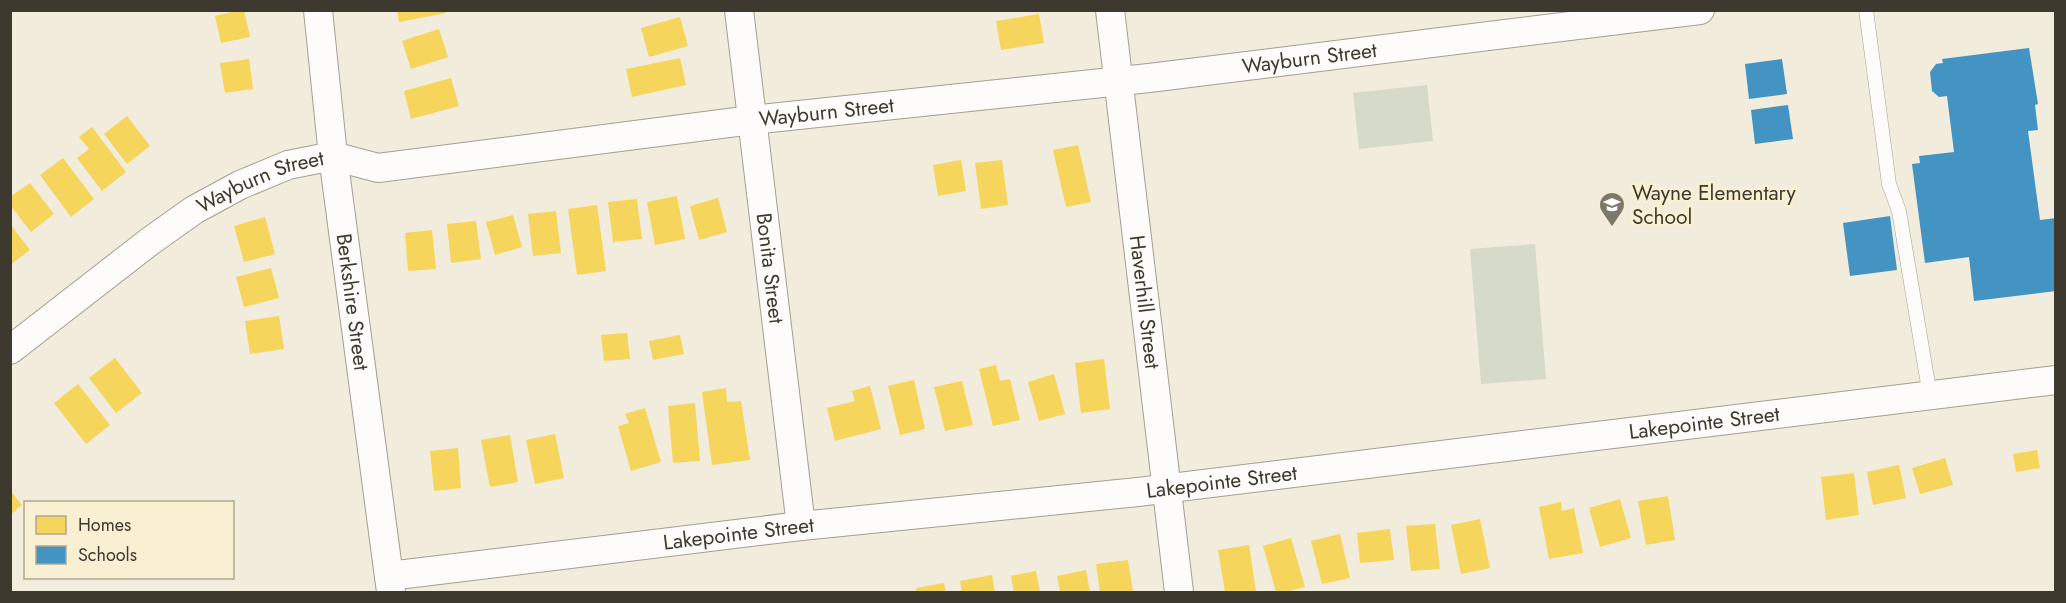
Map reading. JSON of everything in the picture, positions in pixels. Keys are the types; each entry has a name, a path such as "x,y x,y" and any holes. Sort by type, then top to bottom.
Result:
{"street":[{"name":"Berkshire Street","path":"318,10 333,156 390,584"},
{"name":"Bonita Street","path":"739,10 801,526"},
{"name":"Haverhill Street","path":"1110,10 1179,592"},
{"name":"Wayburn Street","path":"10,350 194,210 240,185 288,165 333,156 378,168 752,120 1118,81 1700,10"},
{"name":"Lakepointe Street","path":"390,584 801,526 1166,488 2055,380"}],"lane":[{"path":"1866,10 1889,184 1899,212 1930,396"}],"green space":[{"path":"1427,85 1433,141 1359,149 1353,93"},
{"path":"1535,244 1546,379 1481,384 1470,249"}],"building: Homes":[{"path":"244,10 250,37 221,43 215,16"},
{"path":"397,10 446,10 446,13 399,22"},
{"path":"1039,14 1044,43 1001,50 996,21"},
{"path":"680,17 688,46 649,57 641,28"},
{"path":"439,29 448,57 411,69 402,41"},
{"path":"680,58 686,85 632,97 626,69"},
{"path":"249,59 253,89 225,93 220,63"},
{"path":"451,78 459,106 411,119 404,91"},
{"path":"127,116 150,146 127,164 104,134"},
{"path":"92,127 126,172 102,191 77,158 89,149 79,137"},
{"path":"1078,145 1091,202 1066,207 1053,150"},
{"path":"63,158 94,199 71,217 40,175"},
{"path":"961,160 966,191 938,196 933,165"},
{"path":"1002,160 1008,205 981,209 975,163"},
{"path":"30,183 54,214 31,232 10,205 10,197"},
{"path":"677,196 685,239 655,245 647,202"},
{"path":"718,198 727,232 699,240 690,206"},
{"path":"637,199 642,239 613,242 608,202"},
{"path":"597,205 606,271 577,275 568,209"},
{"path":"556,211 561,253 533,256 528,214"},
{"path":"513,215 522,247 495,255 486,222"},
{"path":"265,217 275,254 244,262 234,226"},
{"path":"476,221 481,259 451,263 447,224"},
{"path":"10,224 30,250 10,265"},
{"path":"432,230 436,269 408,271 405,233"},
{"path":"271,268 279,298 244,307 236,277"},
{"path":"279,316 284,349 250,354 245,321"},
{"path":"627,333 630,359 604,361 601,335"},
{"path":"680,335 684,354 653,360 649,341"},
{"path":"115,358 142,393 116,413 89,378"},
{"path":"1104,359 1110,409 1081,413 1075,363"},
{"path":"996,365 1000,381 1010,379 1020,420 993,426 979,369"},
{"path":"1054,374 1065,414 1039,421 1028,382"},
{"path":"914,380 925,429 900,435 888,386"},
{"path":"962,381 973,425 945,431 934,387"},
{"path":"78,384 110,425 86,444 54,403"},
{"path":"870,386 881,429 835,441 827,408 855,401 852,391"},
{"path":"726,388 727,402 741,401 750,460 712,465 702,392"},
{"path":"695,403 700,461 673,463 668,406"},
{"path":"645,408 661,462 631,471 618,426 629,423 625,414"},
{"path":"555,434 564,478 535,484 526,440"},
{"path":"510,435 518,482 490,487 481,440"},
{"path":"458,448 461,488 434,491 430,451"},
{"path":"2037,450 2040,468 2016,472 2013,454"},
{"path":"1945,458 1953,485 1920,494 1912,468"},
{"path":"1899,465 1906,498 1873,505 1867,472"},
{"path":"1854,473 1859,515 1826,520 1821,477"},
{"path":"10,490 22,505 10,515"},
{"path":"1668,496 1675,540 1646,545 1638,501"},
{"path":"1620,499 1631,538 1600,547 1589,508"},
{"path":"1561,502 1562,511 1574,508 1583,553 1549,559 1539,507"},
{"path":"1480,519 1490,568 1461,574 1451,525"},
{"path":"1435,524 1440,569 1411,571 1406,526"},
{"path":"1390,529 1394,560 1360,563 1357,533"},
{"path":"1340,534 1350,578 1322,584 1311,541"},
{"path":"1291,538 1305,587 1276,592 1263,546"},
{"path":"1249,545 1256,591 1225,592 1218,550"},
{"path":"1128,560 1133,592 1100,592 1096,564"},
{"path":"1086,570 1090,592 1060,592 1057,576"},
{"path":"1036,571 1040,592 1014,592 1011,576"},
{"path":"992,575 995,592 962,592 960,581"},
{"path":"944,583 946,592 917,592 916,588"}],"building: Schools":[{"path":"2029,48 2038,104 2035,105 2038,130 2028,131 2040,220 2056,218 2056,291 1974,301 1969,257 1925,263 1912,164 1920,163 1919,156 1954,152 1947,96 1939,97 1932,91 1930,72 1936,64 1943,63 1942,59"},
{"path":"1782,59 1787,94 1749,99 1745,64"},
{"path":"1788,105 1793,139 1755,144 1751,110"},
{"path":"1890,216 1897,270 1850,276 1843,223"}],"place":[{"name":"Wayne Elementary School","path":"1612,228"}]}
